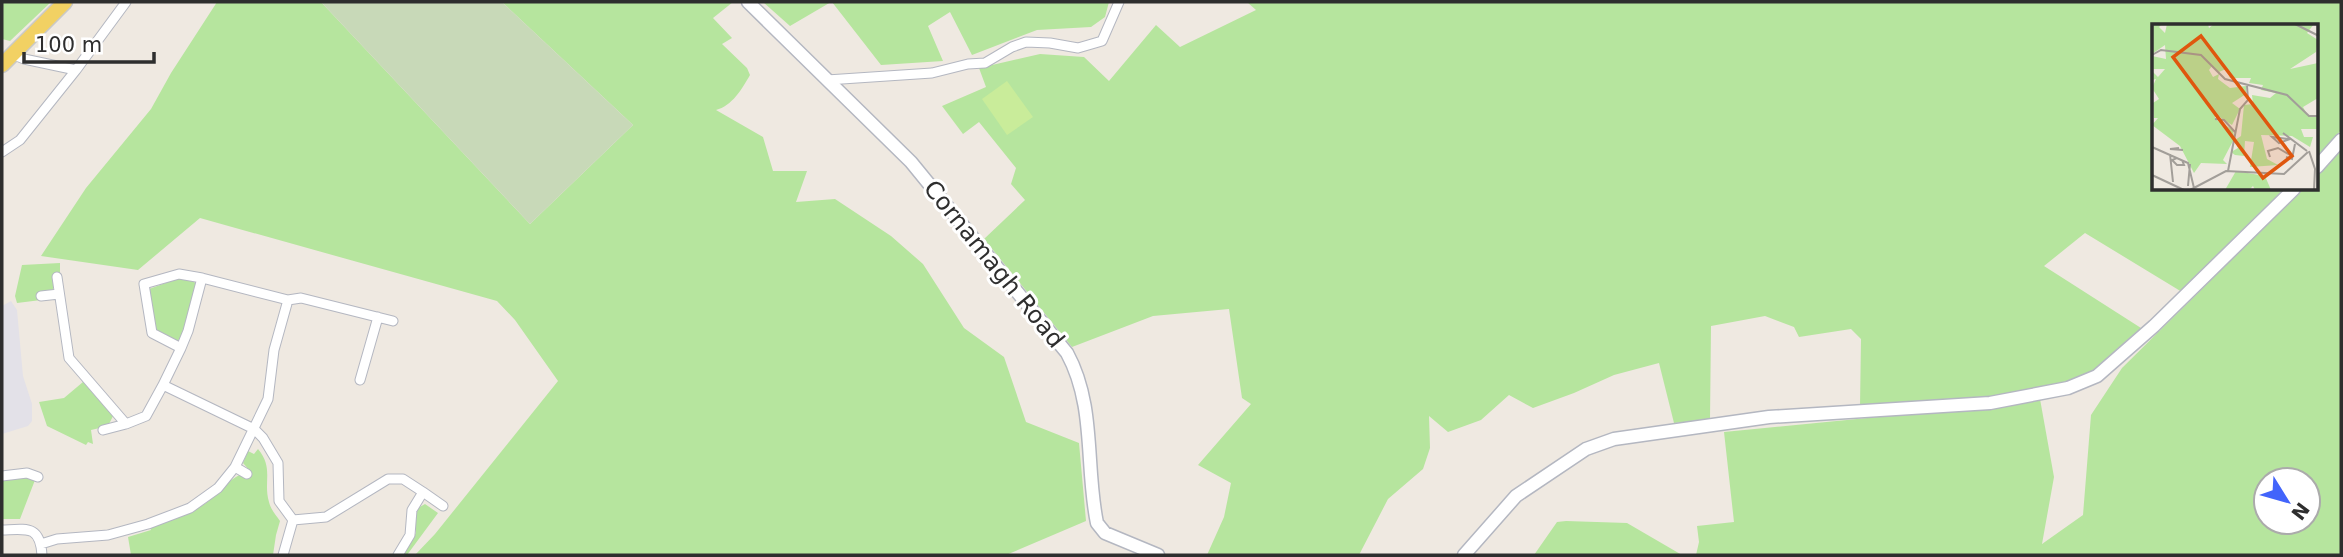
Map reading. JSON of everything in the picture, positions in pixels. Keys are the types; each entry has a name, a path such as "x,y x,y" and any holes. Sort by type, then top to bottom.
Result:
{"main road":[{"path":"7,59 65,2"}],"street":[{"path":"2,152 20,140 126,2"},
{"name":"Cornamagh Road","path":"748,2 911,162 1067,353 1075,368 1085,404 1097,523 1105,533 1158,555"},
{"path":"827,80 932,73 968,64 985,63 1026,42 1088,47 1102,41 1119,2"},
{"path":"7,59 24,59 76,70"},
{"path":"2318,166 2341,140"},
{"path":"1464,555 1516,496 1586,449 1614,439 1769,417 1990,403 2068,388 2097,376 2154,326 2292,191"},
{"path":"181,348 152,333 143,281 179,274 288,300 301,298 393,321"},
{"path":"57,277 69,358 126,424"},
{"path":"103,430 146,416 188,331 202,278"},
{"path":"41,296 59,294"},
{"path":"41,544 57,539 108,535 167,518 190,508 211,493 235,467 268,399 274,350 288,300"},
{"path":"360,380 378,317"},
{"path":"163,385 254,429 268,443 279,470 278,498 293,520"},
{"path":"235,467 247,474"},
{"path":"2,476 16,479 27,473 37,477"},
{"path":"293,520 326,517 392,478 403,478 443,506"},
{"path":"398,555 411,535 412,510 423,492"},
{"path":"283,555 287,533 293,520"},
{"path":"2,530 32,531 38,535 42,555"}],"shaded area":[{"path":"11,301 17,310 23,376 32,404 32,421 28,426 2,434 2,306"}],"green space":[{"path":"2,2 51,2 10,41 2,39"},
{"path":"217,2 321,2 530,224 633,125 502,2 733,2 713,18 732,38 722,44 747,68 750,75 732,101 716,110 763,137 773,171 807,171 796,202 835,199 891,236 923,264 964,328 1004,357 1026,422 1079,443 1086,521 1006,555 415,555 435,534 558,381 515,320 497,301 200,218 138,270 41,256 86,188 151,109"},
{"path":"321,2 502,2 633,125 530,224"},
{"path":"763,2 831,2 790,26"},
{"path":"832,2 1109,2 1105,17 1091,27 1037,30 972,55 950,12 928,26 943,61 881,65"},
{"path":"1247,2 2341,2 2341,130 2318,159 2318,24 2152,24 2152,191 2287,191 2182,292 2085,233 2044,266 2141,328 2090,373 2066,383 2009,396 1860,406 1861,339 1851,329 1799,337 1794,327 1765,316 1711,326 1710,420 1674,423 1659,363 1614,375 1533,408 1509,395 1481,420 1448,432 1429,416 1430,448 1423,469 1388,499 1359,555 1207,555 1224,517 1231,483 1198,465 1251,404 1242,398 1229,309 1153,316 1072,347 984,239 1025,200 1011,184 1016,168 979,122 963,134 942,106 986,87 979,68 1040,54 1084,57 1109,81 1156,25 1180,47 1256,10"},
{"path":"1007,81 1033,117 1007,135 982,99"},
{"path":"2341,150 2341,555 1696,555 1699,542 1697,526 1734,522 1724,432 2040,399 2054,477 2042,544 2083,515 2091,415 2122,368 2301,191 2318,191 2318,175"},
{"path":"60,263 60,274 53,276 53,290 41,300 17,303 15,296 22,265"},
{"path":"182,277 196,283 184,333 177,342 156,332 149,289"},
{"path":"83,382 113,416 108,426 91,430 93,444 88,442 86,445 47,426 39,402 64,398"},
{"path":"258,449 266,462 269,502 280,521 273,555 131,555 128,537 151,530 150,527 186,514 206,503 231,480 250,471 243,463 248,451 254,454"},
{"path":"25,477 35,480 20,519 2,519 2,480"},
{"path":"425,504 438,513 407,555 403,555 416,533 418,508"},
{"path":"1557,522 1627,523 1682,555 1534,555"}]}
